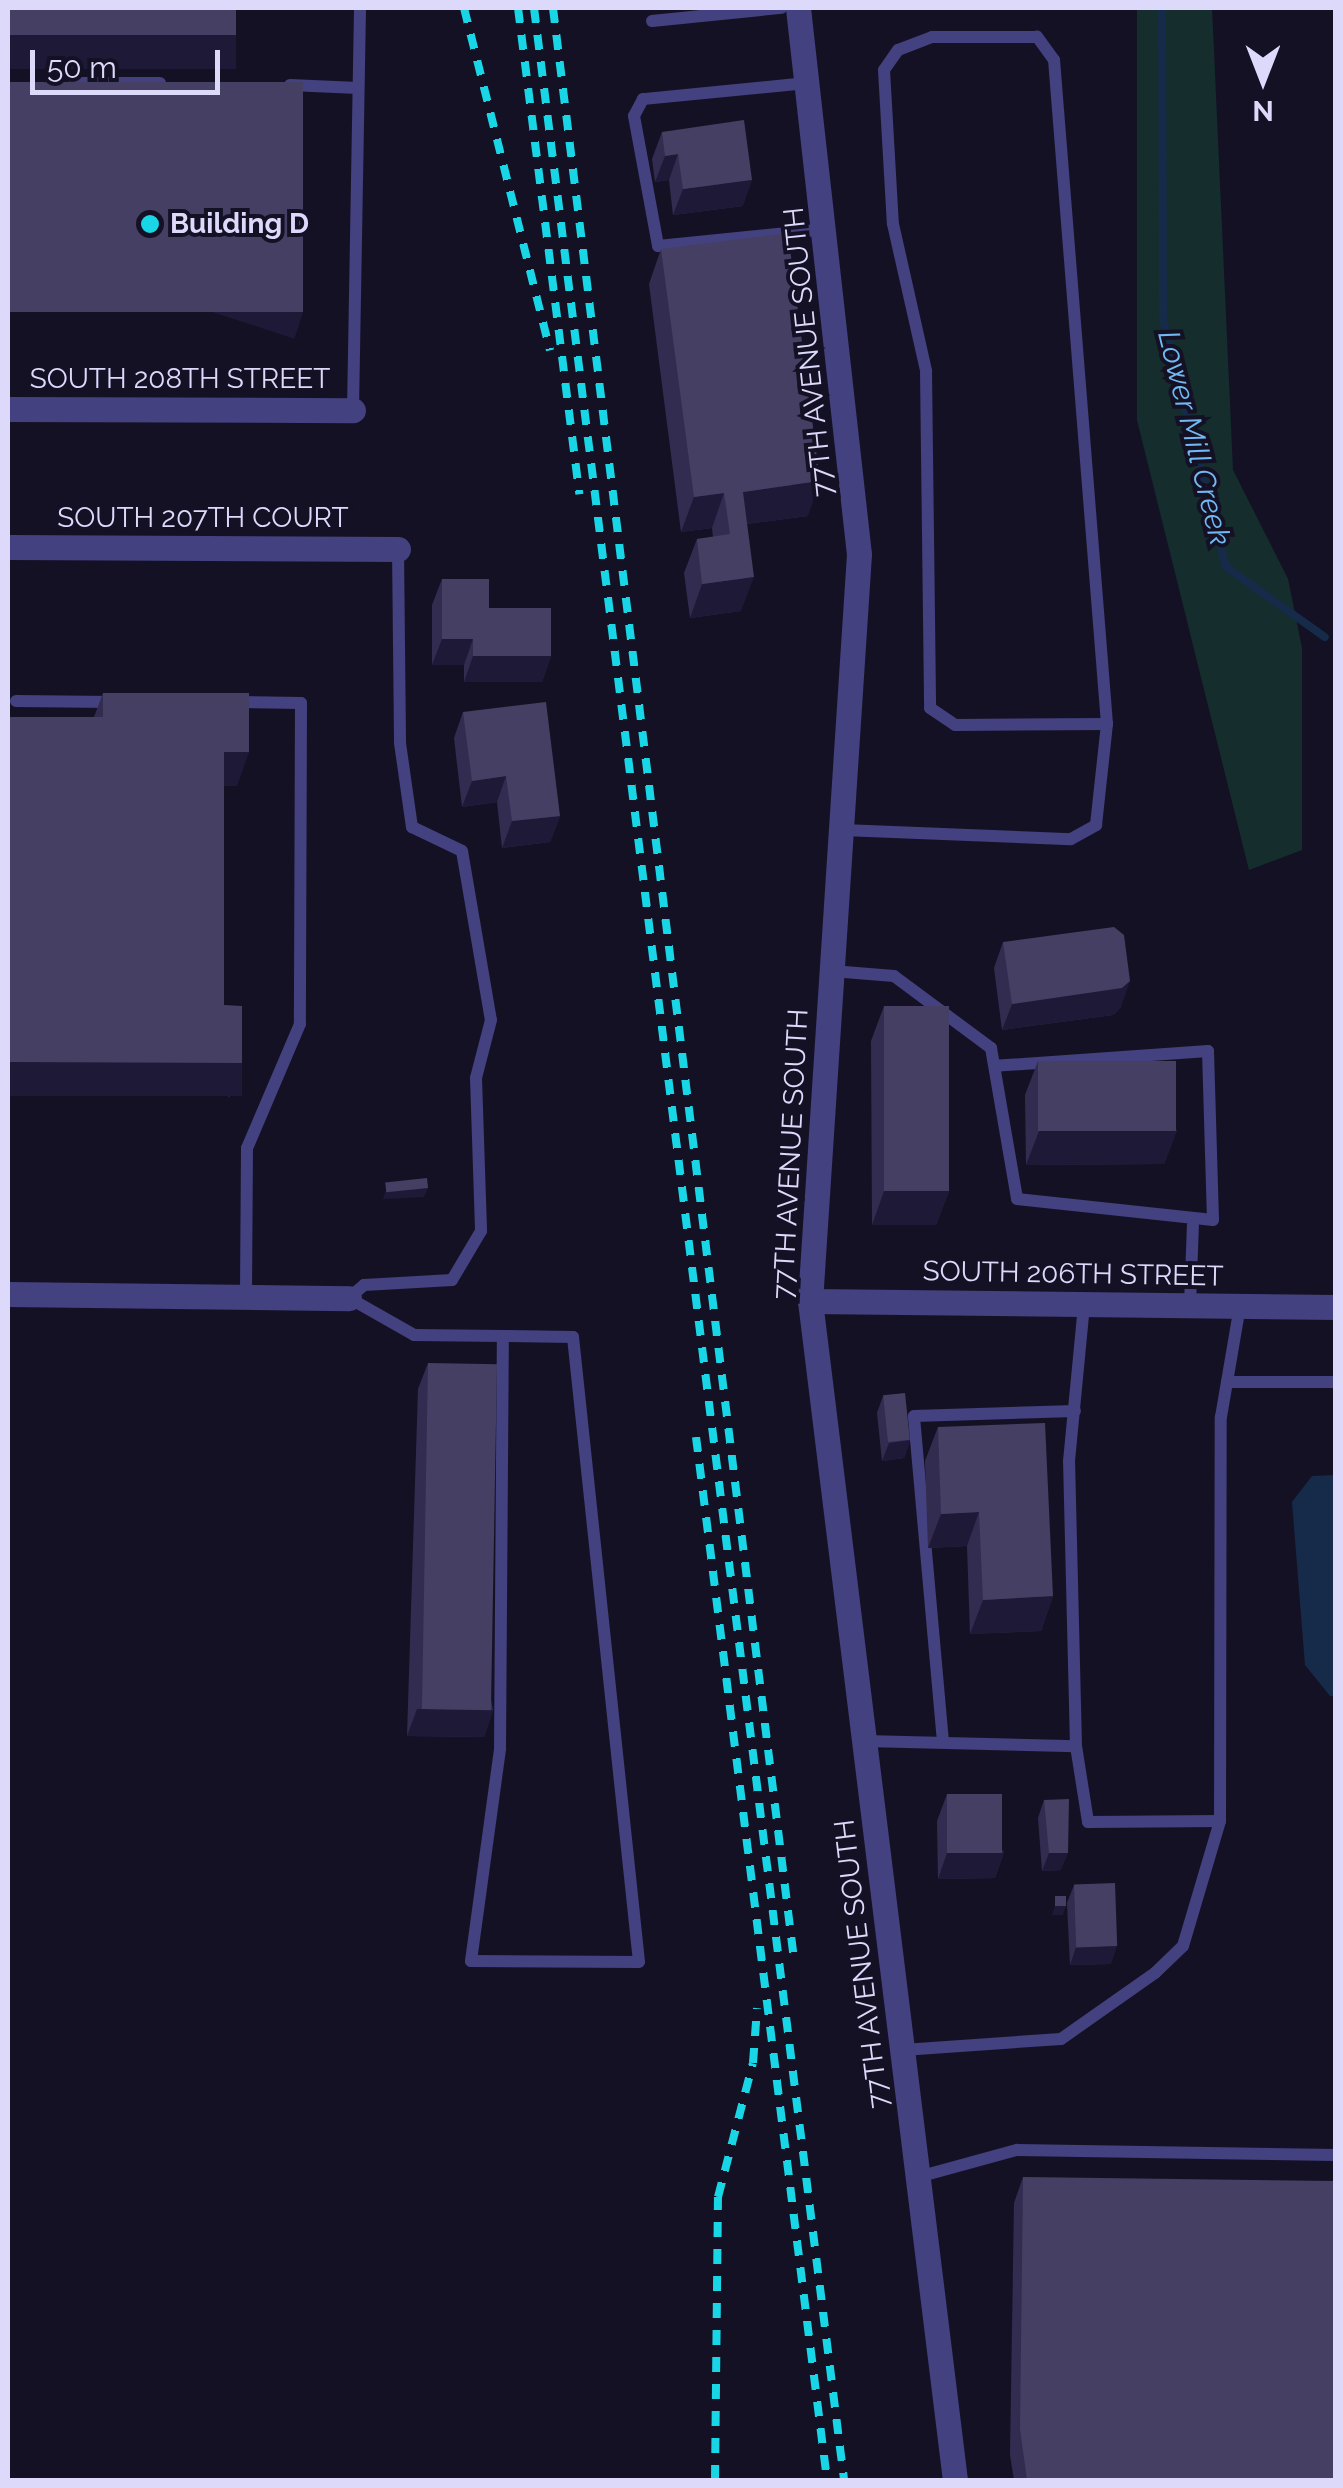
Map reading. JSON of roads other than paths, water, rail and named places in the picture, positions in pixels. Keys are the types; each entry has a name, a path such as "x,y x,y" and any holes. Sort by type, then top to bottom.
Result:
{"street":[{"name":"77TH AVENUE SOUTH","path":"798,8 826,229 859,554 810,1301 955,2480"},
{"name":"SOUTH 208TH STREET","path":"8,409 352,410"},
{"name":"SOUTH 207TH COURT","path":"8,547 398,550"},
{"path":"8,1294 348,1298"},
{"name":"SOUTH 206TH STREET","path":"810,1301 1336,1307"}],"lane":[{"path":"352,410 360,8"},
{"path":"652,20 782,8"},
{"path":"843,830 1071,839 1096,825 1107,724 1054,60 1037,38 932,36 898,50 884,70 893,224 926,371 930,708 955,725 1107,724"},
{"path":"47,84 177,83"},
{"path":"807,83 642,99 634,116 658,246 826,229"},
{"path":"271,85 358,88"},
{"path":"398,550 400,743 412,827 462,850 491,1020 476,1078 481,1231 452,1280 364,1285 348,1298 414,1335 503,1336 573,1337 640,1962 471,1961 500,1748 503,1336"},
{"path":"16,701 130,702"},
{"path":"206,702 301,702 300,1024 247,1148 246,1296"},
{"path":"832,971 894,976 950,1010 991,1048 1017,1199 1172,1212 1192,1224 1213,1220 1208,1051 996,1066"},
{"path":"1190,1305 1192,1224"},
{"path":"1084,1304 1076,1411 1076,1746 1088,1822 1220,1821"},
{"path":"903,2050 1061,2039 1155,1973 1189,1932 1220,1821 1226,1382 1240,1306"},
{"path":"1226,1382 1336,1382"},
{"path":"943,1742 914,1416 1076,1411"},
{"path":"865,1741 1076,1746"},
{"path":"918,2178 1017,2150 1336,2155"}],"water":[{"path":"1335,1475 1336,1696 1330,1696 1305,1665 1292,1502 1312,1476"}],"waterway":[{"name":"Lower Mill Creek","path":"1162,8 1163,320 1226,567 1325,637"}],"railway":[{"path":"464,8 550,350"},
{"path":"518,8 579,494"},
{"path":"534,8 844,2480"},
{"path":"553,8 794,1959"},
{"path":"696,1437 827,2480"},
{"path":"715,2480 718,2197 753,2063 757,2008"}],"place":[{"name":"Building D","path":"150,224"}]}
